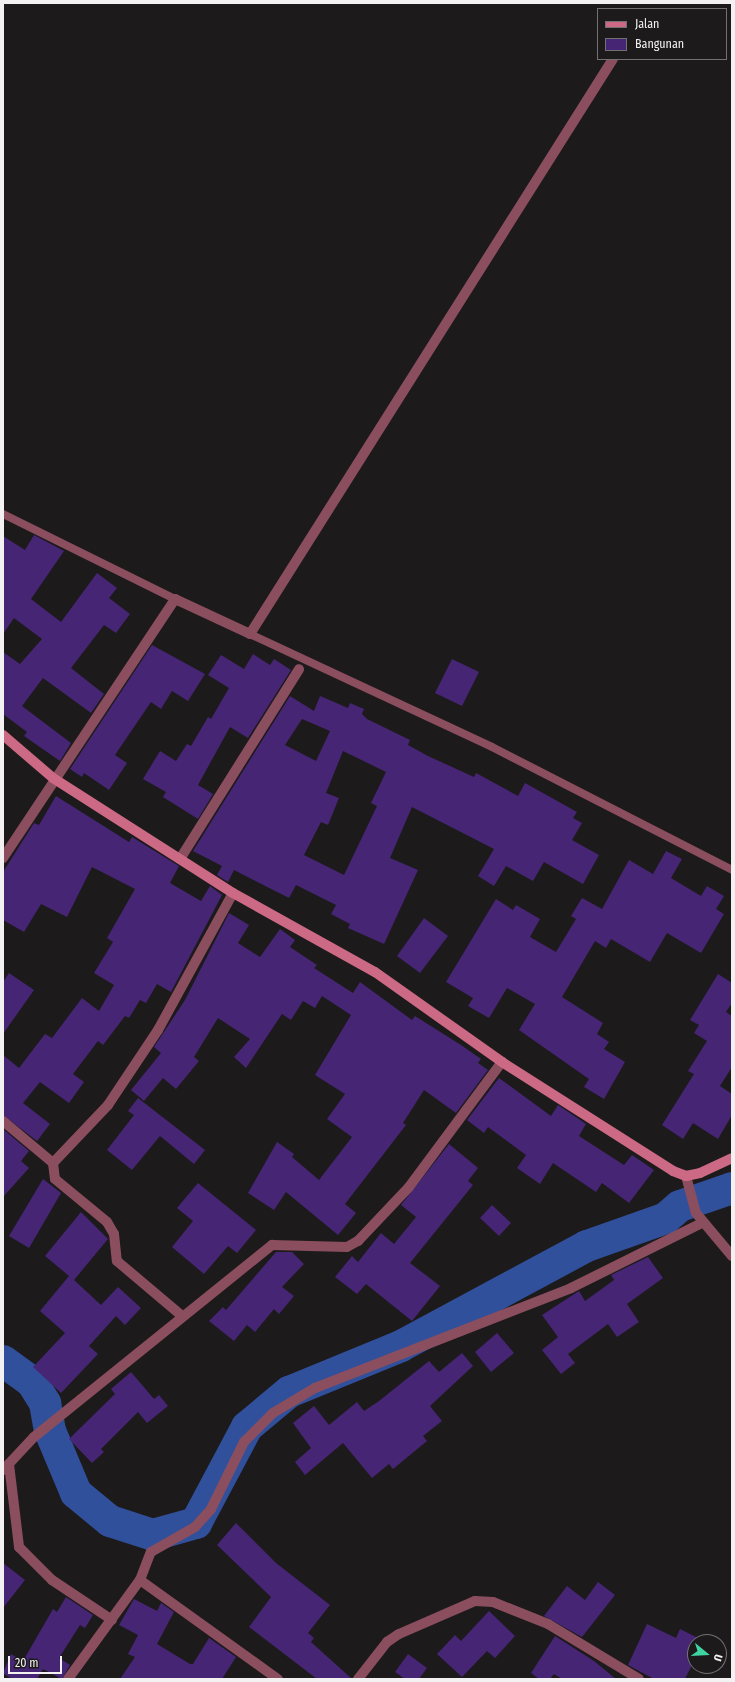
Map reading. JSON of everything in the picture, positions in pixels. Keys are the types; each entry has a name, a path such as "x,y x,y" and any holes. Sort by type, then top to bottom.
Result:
{"street":[{"path":"3,858 53,778 175,599 250,634 613,60"},
{"path":"180,859 299,669"},
{"path":"3,735 53,778 233,893 375,972 502,1062 673,1171 686,1176 732,1158"},
{"path":"53,1163 112,1099 158,1030 233,893"},
{"path":"112,1620 52,1580 19,1547 6,1467 34,1437 182,1316 272,1245 347,1247 358,1241 409,1187 502,1062"},
{"path":"3,1121 53,1163 55,1179 111,1228 117,1261 182,1316"},
{"path":"686,1176 696,1213 732,1256"},
{"path":"68,1679 140,1580 151,1552 195,1526 211,1509 244,1442 273,1413 315,1388 571,1288 702,1222"},
{"path":"140,1580 278,1679"},
{"path":"358,1679 387,1642 399,1634 475,1601 493,1602 548,1624 639,1679"}],"lane":[{"path":"3,514 175,599"},
{"path":"250,634 492,746 732,870"}],"building":[{"path":"34,535 64,551 31,599 61,622 97,573 117,588 109,598 130,614 116,633 104,625 71,668 104,694 91,713 43,678 22,706 71,743 60,761 24,736 27,732 3,714 3,652 20,664 42,639 14,618 3,634 3,536 25,550"},
{"path":"152,645 205,674 188,701 172,691 161,709 151,702 115,755 127,763 109,790 84,773 82,777 70,769"},
{"path":"253,654 270,665 274,659 291,670 248,738 230,727 198,785 213,794 198,819 163,797 166,792 143,779 160,751 176,761 187,744 191,746 208,717 211,719 229,688 208,675 221,655 244,669"},
{"path":"452,659 479,672 462,706 435,693"},
{"path":"290,696 314,711 320,696 348,708 350,703 364,709 362,714 367,719 410,740 408,745 474,777 476,773 518,796 525,783 577,812 573,818 582,823 572,840 599,855 583,884 544,862 533,881 506,866 494,886 478,876 494,849 412,807 390,858 418,870 384,944 348,928 350,924 331,914 336,905 296,885 289,898 234,870 228,882 217,875 222,866 193,851","holes":["302,719 330,731 316,761 285,745","343,751 386,772 371,803 377,806 344,875 304,855 321,822 328,825 339,798 326,793"]},
{"path":"56,796 129,842 132,837 179,866 170,883 201,901 210,886 222,895 171,992 157,984 146,1003 140,1000 129,1018 125,1016 103,1045 98,1041 73,1074 84,1082 69,1103 40,1082 23,1103 50,1124 37,1141 3,1115 3,1055 19,1068 45,1034 52,1038 82,998 99,1011 114,985 94,973 113,942 107,938 135,889 92,867 67,917 41,904 24,932 3,920 3,872 34,823 39,825"},
{"path":"666,851 682,859 671,878 701,896 707,886 724,896 716,909 724,914 701,953 667,933 650,962 611,939 606,948 595,941 562,997 603,1023 597,1034 609,1042 604,1049 625,1062 604,1099 584,1087 589,1079 519,1030 535,1004 507,988 489,1018 468,1006 473,998 446,982 496,899 513,910 516,905 540,919 530,937 556,952 576,919 571,916 582,898 602,909 629,860 653,874"},
{"path":"229,913 249,925 238,943 260,957 280,929 295,940 290,947 317,965 314,968 353,993 360,982 412,1020 415,1016 461,1045 481,1059 478,1063 488,1070 456,1113 424,1090 403,1123 406,1125 345,1204 356,1213 338,1235 286,1192 274,1210 248,1193 277,1142 294,1154 292,1157 319,1180 352,1137 327,1119 345,1094 315,1075 351,1015 322,996 315,1008 303,1001 291,1020 282,1014 246,1068 234,1057 250,1039 218,1018 194,1057 199,1061 176,1089 163,1078 144,1101 131,1090 161,1053 154,1047 185,1000"},
{"path":"424,918 448,936 420,973 397,956"},
{"path":"9,973 34,990 3,1034 3,982"},
{"path":"718,974 732,983 732,1003 726,1012 732,1016 732,1067 720,1086 732,1094 732,1115 718,1139 693,1123 683,1139 662,1125 694,1074 688,1071 707,1041 694,1033 699,1025 690,1020"},
{"path":"499,1078 551,1116 558,1105 586,1124 579,1136 624,1165 632,1155 654,1170 629,1203 602,1183 596,1192 553,1163 540,1184 517,1168 526,1155 488,1127 484,1133 467,1120"},
{"path":"138,1098 205,1150 194,1164 160,1136 132,1170 107,1150 134,1115 128,1111"},
{"path":"3,1129 29,1151 21,1161 29,1168 3,1197"},
{"path":"449,1144 478,1168 468,1181 473,1185 410,1263 440,1286 412,1321 366,1284 357,1294 335,1277 352,1256 358,1262 381,1233 394,1244 416,1217 401,1205"},
{"path":"43,1179 61,1193 29,1248 9,1236"},
{"path":"198,1183 256,1230 237,1253 228,1246 204,1274 172,1247 193,1221 177,1208"},
{"path":"492,1205 511,1223 499,1236 480,1218"},
{"path":"81,1212 108,1239 74,1280 101,1305 118,1287 141,1308 125,1325 116,1316 89,1346 98,1354 61,1393 33,1367 65,1333 40,1311 69,1276 45,1256"},
{"path":"276,1252 292,1252 304,1264 282,1287 294,1296 279,1314 274,1309 255,1332 247,1325 234,1341 209,1321 223,1307 226,1310"},
{"path":"648,1257 663,1278 627,1304 639,1322 617,1337 608,1324 568,1354 575,1363 561,1374 542,1350 558,1337 542,1315 579,1291 585,1301 614,1280 611,1275"},
{"path":"497,1333 514,1353 491,1372 475,1352"},
{"path":"462,1353 473,1366 430,1406 442,1421 423,1436 427,1441 393,1469 389,1464 372,1478 343,1443 305,1475 295,1462 311,1448 293,1423 314,1406 329,1425 357,1402 364,1411 379,1401 429,1361 439,1372"},
{"path":"131,1372 154,1399 159,1395 168,1406 147,1423 138,1412 101,1449 104,1452 92,1463 69,1439 115,1394 111,1389"},
{"path":"236,1523 276,1563 330,1605 308,1633 314,1638 311,1642 352,1679 317,1679 249,1627 271,1597 217,1545"},
{"path":"3,1563 25,1580 3,1608"},
{"path":"598,1582 615,1595 582,1637 544,1616 567,1586 585,1600"},
{"path":"66,1597 93,1615 85,1628 80,1625 59,1658 70,1665 62,1679 43,1669 37,1679 12,1679 3,1673 11,1654 23,1661 53,1609 57,1612"},
{"path":"134,1599 157,1611 161,1603 174,1612 157,1644 190,1664 193,1664 209,1638 236,1657 222,1679 120,1679 135,1657 128,1654 138,1635 119,1625"},
{"path":"489,1611 515,1636 495,1658 487,1651 462,1677 437,1654 455,1635 461,1641"},
{"path":"647,1624 676,1638 680,1629 690,1634 687,1634 688,1674 685,1679 654,1679 628,1665"},
{"path":"555,1636 594,1661 616,1679 562,1679 554,1674 550,1679 539,1679 531,1673"},
{"path":"408,1654 427,1668 419,1679 405,1679 395,1672"}],"waterway":[{"path":"3,1361 32,1382 45,1403 50,1431 76,1493 110,1521 153,1535 196,1523 247,1427 289,1392 401,1346 587,1246 666,1218 680,1206 732,1188"}]}
